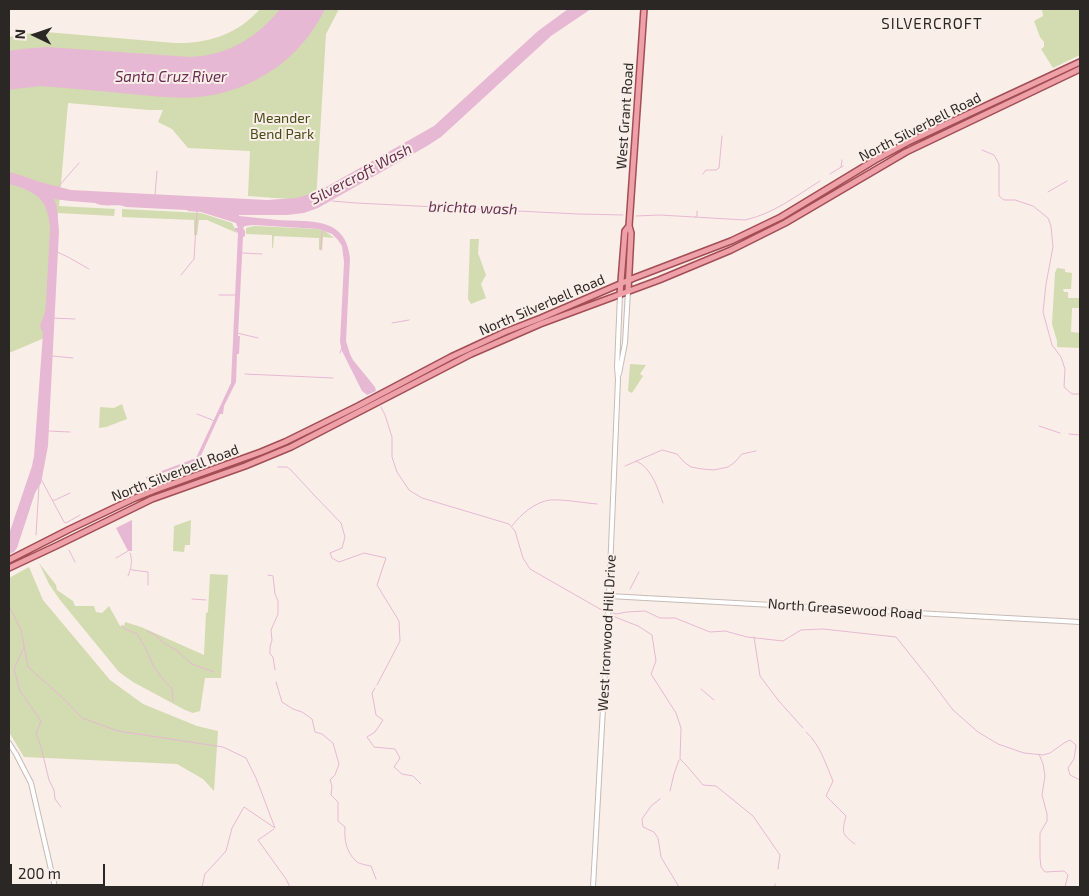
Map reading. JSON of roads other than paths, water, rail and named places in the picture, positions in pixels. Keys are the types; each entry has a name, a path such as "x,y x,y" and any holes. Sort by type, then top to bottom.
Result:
{"main road":[{"name":"West Grant Road","path":"628,291 631,233 629,226 644,9"},
{"name":"North Silverbell Road","path":"9,560 135,498 285,442 451,357 505,332 629,280 729,242 781,217 908,142 1080,62"},
{"name":"North Silverbell Road","path":"9,568 152,499 292,447 471,354 540,324 659,280 731,250 785,223 906,152 1080,69"},
{"name":"West Grant Road","path":"620,294 625,230 629,226"},
{"path":"706,250 710,258"},
{"path":"540,324 564,312 566,307"}],"street":[{"name":"West Ironwood Hill Drive","path":"618,379 626,343 628,291"},
{"name":"West Ironwood Hill Drive","path":"593,887 609,604 620,294"},
{"name":"North Greasewood Road","path":"609,596 1080,622"},
{"path":"9,743 31,783 55,887"}],"water":[{"name":"Santa Cruz River","path":"280,9 325,9 308,36 286,60 256,80 223,93 182,98 39,86 9,90 9,51 47,47 190,57 204,56 229,49 241,43 262,28"},
{"name":"Silvercroft Wash","path":"568,9 591,9 551,36 441,137 427,146 318,208 304,213 287,215 239,215 324,224 334,228 341,235 347,244 350,258 346,341 353,360 375,387 376,391 367,395 362,391 342,351 340,342 344,262 342,246 338,240 332,234 319,229 245,226 243,228 245,236 243,237 238,336 240,336 236,382 224,406 223,414 220,414 199,460 146,479 146,477 196,458 231,383 238,233 235,230 235,228 238,228 236,223 201,212 187,210 126,207 54,199 57,207 59,231 48,446 41,483 35,493 17,548 9,554 9,534 34,456 43,333 40,326 45,312 50,230 48,214 43,203 31,192 9,184 9,172 71,190 267,200 297,198 321,190 434,126 538,31"},
{"path":"132,520 132,551 128,551 116,528"}],"waterway":[{"path":"703,174 706,170 716,170 719,168 722,136"},
{"path":"982,150 994,155 999,164 999,196 1004,200 1015,200 1033,206 1048,218 1051,226 1053,247 1043,312 1052,345 1061,357 1065,369 1064,387 1072,394 1080,394"},
{"name":"brichta wash","path":"841,167 842,160"},
{"path":"58,187 79,163"},
{"name":"brichta wash","path":"830,174 843,166"},
{"path":"155,195 157,171"},
{"name":"brichta wash","path":"636,216 660,215 745,220 775,209 820,181"},
{"path":"1048,192 1067,181"},
{"name":"brichta wash","path":"332,201 623,215"},
{"path":"181,275 194,259 197,210"},
{"name":"brichta wash","path":"695,217 697,216 697,211"},
{"path":"321,250 322,229"},
{"path":"57,252 89,269"},
{"path":"242,253 262,254"},
{"path":"219,295 236,295"},
{"path":"53,318 75,319"},
{"path":"392,323 409,320"},
{"path":"237,333 258,338"},
{"path":"340,353 342,347"},
{"path":"52,356 73,358"},
{"path":"245,374 333,378"},
{"path":"381,407 392,437 392,457 397,472 409,490 422,498 509,524 515,531 523,558 530,569 600,609 616,614 645,611 660,618 675,618 710,632 725,631 747,637 783,641 801,630 823,629 896,637 953,710 978,732 998,744 1024,753 1043,755 1050,753 1070,740 1076,745 1074,759 1068,768 1070,775 1080,780"},
{"path":"197,414 215,421"},
{"path":"1039,426 1060,433"},
{"path":"48,431 70,432"},
{"path":"1069,434 1080,435"},
{"path":"625,466 662,450 677,454 691,467 714,470 728,467 742,454 756,451"},
{"path":"636,461 642,464 650,473 663,503"},
{"path":"278,467 287,467 291,470 341,523 345,537 342,548 330,553 332,558 339,562 364,553 386,558 377,585 399,621 400,641 377,685"},
{"path":"41,479 64,522 66,523 80,515"},
{"path":"36,535 39,486"},
{"path":"53,500 70,493"},
{"path":"512,526 529,509 544,501 561,500 597,504"},
{"path":"69,550 75,562"},
{"path":"116,558 128,551"},
{"path":"128,576 131,564 130,553"},
{"path":"131,569 148,572 148,585"},
{"path":"630,589 639,572"},
{"path":"268,575 273,576 275,594 278,601 278,614 271,630 272,640 270,647 275,670"},
{"path":"192,599 206,600"},
{"path":"9,606 21,630 28,667 82,718 118,731 223,747 246,758 256,778 275,828 244,807 232,828 226,851 205,874 202,887"},
{"path":"610,615 638,626 652,635 656,661 651,674 676,713 681,728 680,759 703,785 716,786 753,816 780,855 778,869"},
{"path":"122,625 125,629 137,634 154,667 172,689 173,701"},
{"path":"147,631 176,650 192,664 214,672"},
{"path":"754,637 760,676 803,728"},
{"path":"24,647 14,669 20,691 41,721 36,733 49,780 54,790 55,799 61,807"},
{"path":"276,682 282,702 312,719 315,732 322,734 333,743 339,764 335,775 330,780 332,786 331,795 338,802 338,821 345,827 345,841 350,854 357,862 371,866 376,879"},
{"path":"375,688 372,693 376,715 383,720 375,732 367,737 374,747 395,749 400,758 394,767 402,774 413,776 421,784"},
{"path":"701,689 714,700"},
{"path":"806,732 819,749 833,781 826,796 846,816 844,832 847,838 855,844"},
{"path":"1039,754 1045,776 1042,795 1047,814 1047,821 1040,833 1041,867 1045,872 1064,871 1068,875 1065,887"},
{"path":"670,791 679,760"},
{"path":"660,799 651,806 642,819 643,827 654,832 658,838 661,857 679,887"},
{"path":"274,829 258,840 290,887"}],"district":[{"name":"SILVERCROFT","path":"932,24"}],"park label":[{"name":"Meander Bend Park","path":"282,126"}]}
